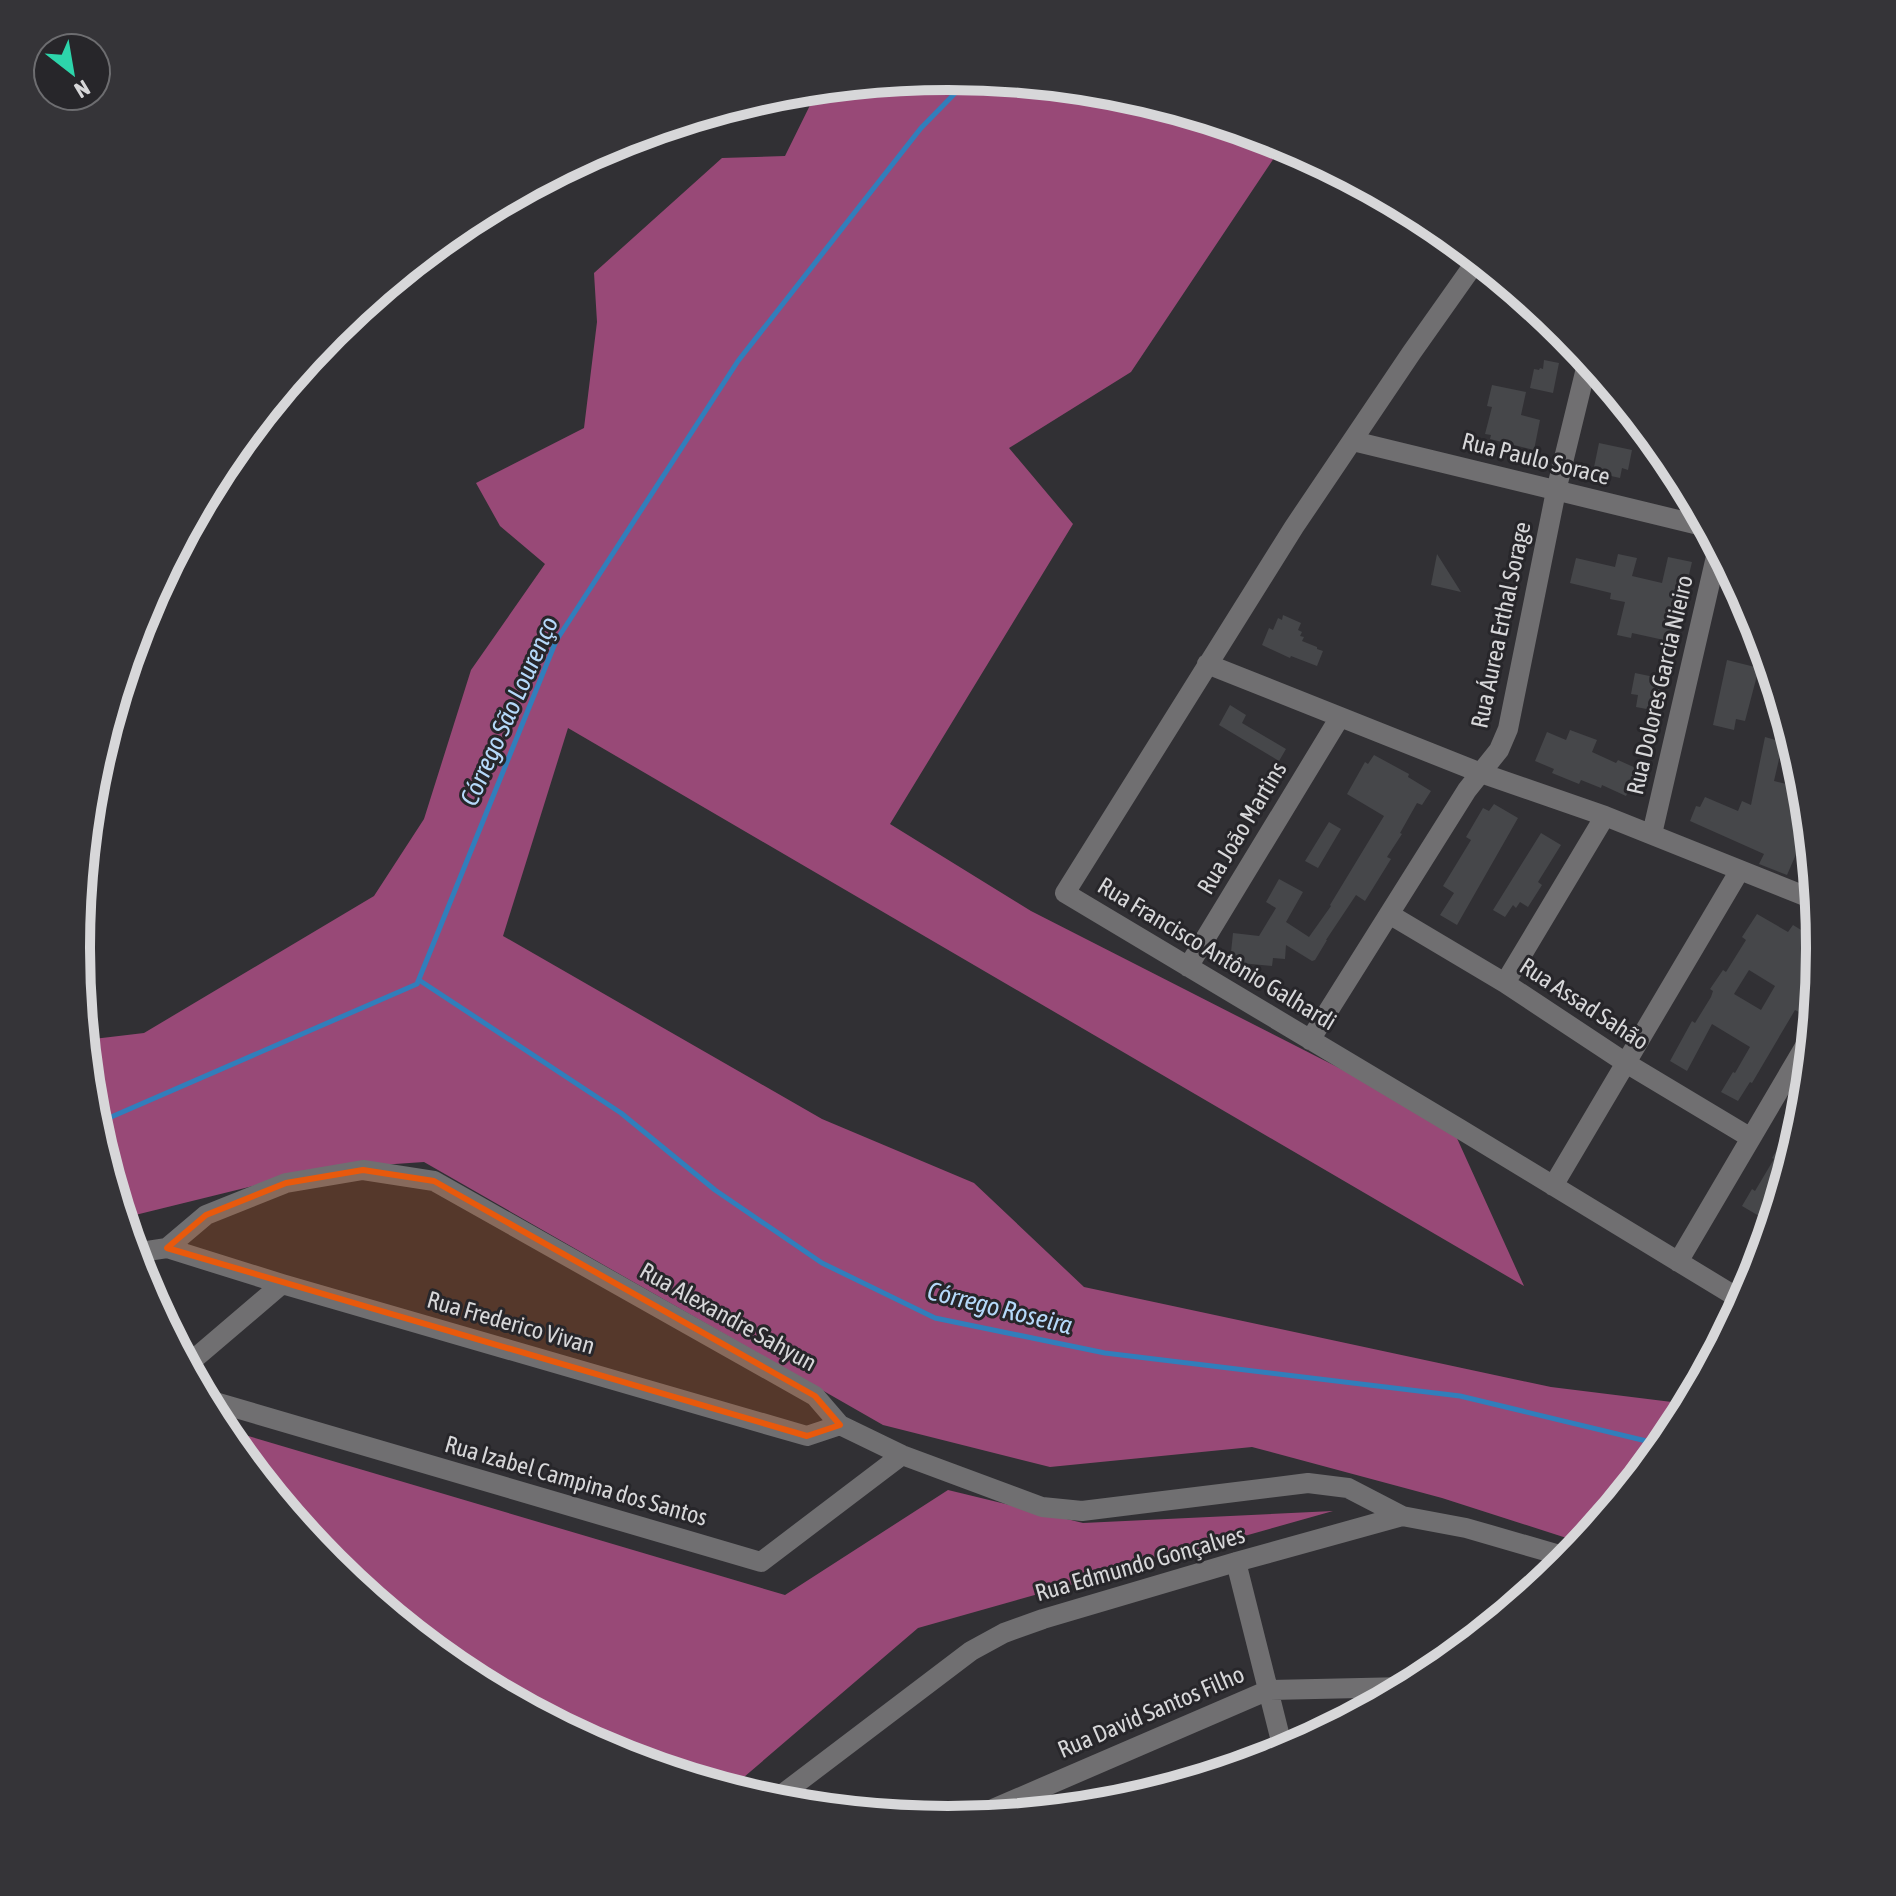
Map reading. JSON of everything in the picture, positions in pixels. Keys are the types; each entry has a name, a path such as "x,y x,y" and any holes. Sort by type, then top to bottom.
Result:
{"street":[{"name":"Rua Francisco Antônio Galhardi","path":"1471,268 1294,527 1065,893 1733,1295"},
{"name":"Rua Áurea Erthal Sorage","path":"1310,1040 1467,790 1499,750 1508,729 1556,491 1585,373"},
{"name":"Rua Paulo Sorace","path":"1353,441 1694,524"},
{"name":"Rua Dolores Garcia Nieiro","path":"1652,834 1715,563"},
{"path":"1207,664 1481,773 1605,816 1804,896"},
{"name":"Rua João Martins","path":"1188,967 1340,717"},
{"path":"1505,983 1605,816"},
{"path":"1553,1186 1740,870"},
{"name":"Rua Assad Sahão","path":"1389,914 1751,1138"},
{"path":"1678,1262 1799,1056"},
{"name":"Rua Alexandre Sahyun","path":"167,1248 206,1215 286,1183 363,1170 434,1181 815,1396 840,1425 902,1455 1042,1507 1082,1511 1308,1483 1348,1488 1402,1516"},
{"path":"146,1251 167,1248"},
{"name":"Rua Frederico Vivan","path":"167,1248 807,1436 840,1425"},
{"path":"195,1358 282,1284"},
{"name":"Rua Izabel Campina dos Santos","path":"222,1404 761,1562 902,1455"},
{"name":"Rua Edmundo Gonçalves","path":"787,1791 971,1651 1004,1633 1043,1619 1402,1516 1466,1528 1556,1554"},
{"path":"1236,1562 1281,1739"},
{"name":"Rua David Santos Filho","path":"1005,1804 1269,1690 1383,1688"}],"highlighted area":[{"path":"363,1170 434,1181 815,1396 840,1425 807,1436 167,1248 206,1215 286,1183"}],"shaded area":[{"path":"948,90 1060,97 1115,106 1170,119 1276,155 1131,372 1009,448 1073,524 890,824 1031,911 1451,1125 1524,1286 568,728 503,936 822,1119 974,1183 1084,1287 1551,1387 1675,1402 1629,1470 1570,1539 1442,1498 1252,1447 1050,1467 883,1425 424,1162 322,1169 133,1215 106,1115 95,1039 144,1033 374,896 424,819 471,670 545,564 500,526 476,483 584,428 597,322 594,273 722,158 785,156 812,101 892,92"},
{"path":"241,1434 785,1595 948,1490 1083,1523 1333,1511 918,1628 740,1780 726,1777 620,1741 569,1718 471,1661 426,1629 341,1555 303,1514"}],"building":[{"path":"1544,360 1559,363 1553,393 1530,388 1534,369 1543,369"},
{"path":"1492,385 1526,392 1521,415 1540,420 1534,450 1490,439 1491,435 1485,434 1492,407 1487,406"},
{"path":"1599,443 1632,450 1628,470 1622,468 1620,478 1593,472"},
{"path":"1437,554 1461,592 1431,585"},
{"path":"1618,554 1637,558 1632,576 1662,583 1668,557 1692,562 1673,642 1632,633 1631,638 1617,635 1625,602 1610,599 1611,593 1570,583 1576,558 1615,567"},
{"path":"1283,615 1301,623 1298,630 1304,637 1302,641 1323,651 1317,666 1262,645 1269,628 1273,630 1278,618 1282,620"},
{"path":"1727,660 1758,668 1745,721 1736,719 1734,730 1713,725"},
{"path":"1635,673 1664,679 1657,711 1636,707 1638,695 1631,694"},
{"path":"1230,705 1246,715 1242,723 1286,749 1279,761 1219,725"},
{"path":"1570,730 1597,740 1592,752 1638,769 1626,796 1602,785 1601,788 1581,780 1579,784 1552,773 1554,769 1535,761 1547,732 1566,740"},
{"path":"1765,737 1781,741 1774,781 1791,785 1799,836 1796,843 1800,845 1787,875 1759,864 1764,854 1690,821 1696,806 1700,807 1705,797 1738,811 1742,801 1751,805"},
{"path":"1374,755 1409,774 1408,777 1431,791 1422,805 1417,803 1387,857 1391,859 1365,901 1356,895 1315,960 1286,945 1285,959 1273,958 1272,966 1230,962 1233,933 1259,936 1276,908 1266,902 1279,879 1303,892 1286,922 1309,937 1331,906 1384,816 1347,794 1365,762 1368,764"},
{"path":"1494,804 1518,818 1457,925 1440,915 1454,893 1443,886 1471,840 1466,837 1483,808 1489,811"},
{"path":"1329,822 1341,829 1318,868 1305,861"},
{"path":"1541,833 1561,845 1538,882 1542,885 1528,907 1520,902 1516,908 1513,905 1505,917 1493,910"},
{"path":"1757,914 1788,932 1793,925 1805,933 1804,1004 1799,1012 1795,1010 1738,1101 1721,1092 1750,1047 1712,1024 1687,1071 1670,1061 1692,1021 1695,1023 1711,997 1713,991 1710,989 1723,970 1726,972 1746,940 1742,937","holes":["1749,970 1775,986 1761,1010 1734,994"]},
{"path":"1784,1141 1763,1216 1759,1216 1742,1206 1752,1189 1755,1191"}],"waterway":[{"name":"Córrego São Lourenço","path":"107,1119 417,984 556,641 738,361 921,128 958,90"},
{"name":"Córrego Roseira","path":"419,980 621,1113 715,1190 822,1263 935,1318 1105,1353 1460,1396 1649,1442"}]}
